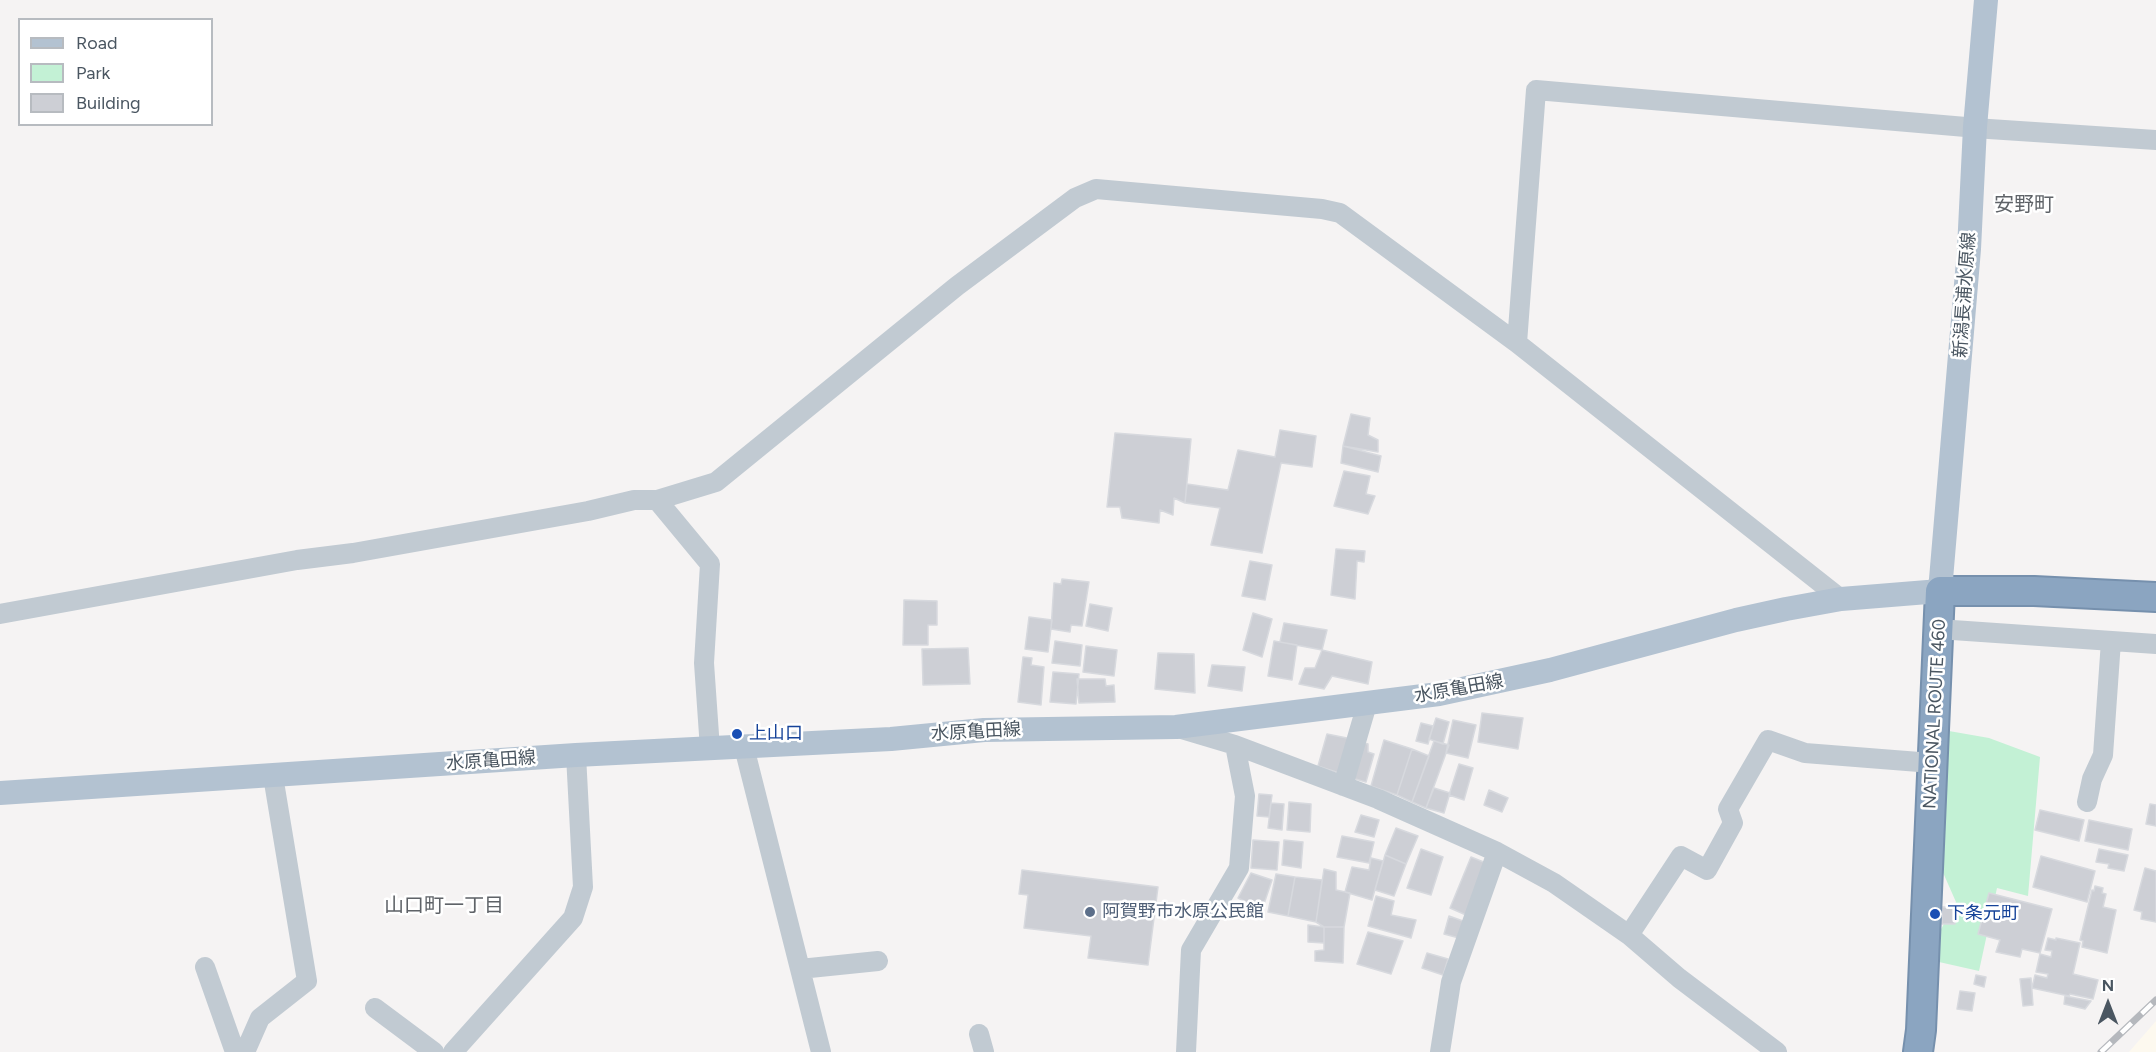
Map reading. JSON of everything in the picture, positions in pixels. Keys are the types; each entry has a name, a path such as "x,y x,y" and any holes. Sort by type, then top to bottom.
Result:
{"highway":[{"path":"1940,591 2034,591 2156,597"},
{"name":"NATIONAL ROUTE 460","path":"1918,1052 1921,1030 1940,591"}],"main road":[{"name":"新潟長浦水原線","path":"1940,591 1969,249 1975,127 1986,0"},
{"name":"水原亀田線","path":"0,793 576,755 891,739 984,730 1176,727 1366,704 1491,684 1736,620 1841,599 1940,591"}],"street":[{"path":"1517,343 1536,90 2156,140"},
{"path":"0,614 297,560 353,553 634,500 657,500 716,482 957,286 1075,198 1096,189 1310,208 1340,213 1517,343 1841,599"},
{"path":"657,500 711,564 704,663 711,749"},
{"path":"1938,629 2156,644"},
{"path":"2087,802 2092,779 2103,755 2111,641"},
{"path":"1342,786 1366,704"},
{"path":"1176,727 1235,745 1378,799 1497,852 1554,883 1629,935 1679,978 1777,1052"},
{"path":"1629,935 1681,856 1707,870 1733,823 1728,809 1768,740 1805,753 1932,763"},
{"path":"1185,1052 1191,950 1239,868 1245,796 1235,745"},
{"path":"744,747 821,1052"},
{"path":"453,1052 573,918 582,887 576,755"},
{"path":"245,1052 260,1018 307,981 273,776"},
{"path":"1440,1052 1451,982 1497,852"},
{"path":"800,969 878,962"},
{"path":"206,967 235,1052"},
{"path":"375,1008 434,1052"}],"shaded area":[{"path":"2156,1021 2156,1052 2129,1052"}],"green space":[{"path":"1949,731 1989,738 2040,757 2028,896 1997,888 1979,971 1939,962 1939,933 1956,902 1941,868 1944,778"}],"building":[{"path":"1351,414 1370,418 1368,435 1378,440 1378,452 1343,446"},
{"path":"1280,430 1316,436 1312,467 1281,463 1262,553 1211,545 1220,508 1185,503 1187,484 1228,490 1238,450 1275,457"},
{"path":"1115,433 1191,439 1185,503 1174,498 1173,515 1160,510 1159,523 1122,518 1120,507 1107,507"},
{"path":"1343,446 1381,456 1378,472 1341,463"},
{"path":"1344,471 1370,476 1366,494 1375,496 1368,514 1334,506"},
{"path":"1336,549 1365,551 1364,562 1357,561 1355,599 1331,595"},
{"path":"1250,561 1272,565 1265,600 1242,596"},
{"path":"1062,579 1089,582 1082,626 1071,625 1070,632 1051,629 1054,583 1061,584"},
{"path":"904,600 937,601 937,625 928,625 928,645 903,645"},
{"path":"1090,604 1112,608 1108,631 1086,626"},
{"path":"1253,613 1272,619 1262,657 1243,650"},
{"path":"1029,617 1052,620 1048,652 1025,649"},
{"path":"1284,623 1327,630 1322,650 1280,642"},
{"path":"1055,641 1082,645 1080,666 1052,663"},
{"path":"1274,641 1297,645 1292,680 1268,676"},
{"path":"1086,646 1117,650 1114,676 1083,672"},
{"path":"968,648 970,684 923,685 922,649"},
{"path":"1322,650 1372,662 1368,684 1332,676 1324,689 1299,684 1305,668 1315,668"},
{"path":"1158,653 1194,654 1195,693 1155,689"},
{"path":"1023,657 1032,658 1031,665 1044,667 1041,705 1018,702"},
{"path":"1212,665 1245,667 1242,691 1208,686"},
{"path":"1053,672 1079,674 1076,704 1050,702"},
{"path":"1077,679 1105,679 1106,686 1114,685 1115,702 1079,703"},
{"path":"1482,713 1523,718 1518,749 1478,742"},
{"path":"1436,718 1449,722 1443,744 1429,739"},
{"path":"1453,720 1476,725 1468,758 1446,753"},
{"path":"1421,723 1433,726 1428,744 1416,741"},
{"path":"1327,734 1352,739 1342,774 1318,766"},
{"path":"1384,740 1412,749 1397,795 1371,786"},
{"path":"1357,741 1368,744 1368,752 1374,754 1366,782 1348,777"},
{"path":"1434,741 1449,745 1426,808 1412,802"},
{"path":"1412,749 1429,756 1412,802 1397,795"},
{"path":"1459,764 1473,768 1464,800 1449,795"},
{"path":"1434,788 1450,793 1444,813 1426,808"},
{"path":"1489,790 1508,798 1502,812 1484,805"},
{"path":"1259,794 1272,795 1269,817 1257,816"},
{"path":"1289,802 1311,804 1310,832 1287,830"},
{"path":"1271,803 1284,804 1282,830 1268,828"},
{"path":"2150,804 2156,805 2156,826 2146,824"},
{"path":"2040,810 2084,820 2079,841 2035,830"},
{"path":"1361,815 1379,820 1374,837 1355,832"},
{"path":"2089,820 2132,829 2128,850 2085,841"},
{"path":"1396,828 1418,836 1406,864 1385,855"},
{"path":"1342,836 1374,842 1369,863 1337,857"},
{"path":"1253,840 1279,842 1277,870 1251,868"},
{"path":"1284,840 1303,842 1301,868 1282,865"},
{"path":"1421,849 1443,857 1431,895 1407,888"},
{"path":"2099,849 2128,855 2124,871 2108,868 2109,864 2096,862"},
{"path":"1385,855 1406,864 1394,896 1375,890"},
{"path":"2041,856 2095,871 2087,902 2033,887"},
{"path":"1471,857 1486,863 1466,915 1450,908"},
{"path":"1371,858 1383,861 1372,900 1345,892 1352,867 1369,870"},
{"path":"2145,868 2156,871 2156,922 2141,919 2142,912 2134,910"},
{"path":"1324,869 1336,872 1336,890 1350,893 1344,927 1324,927 1316,922"},
{"name":"阿賀野市水原公民館","path":"1022,870 1158,887 1148,965 1088,958 1091,936 1024,928 1028,895 1019,894"},
{"path":"1251,873 1272,880 1262,910 1238,898"},
{"path":"1276,874 1295,877 1288,916 1268,912"},
{"path":"1295,877 1322,880 1316,922 1288,916"},
{"path":"2095,886 2103,888 2102,893 2106,894 2103,907 2116,910 2107,953 2082,947 2083,941 2080,940 2092,890 2094,891"},
{"path":"1989,893 2052,909 2040,953 2022,949 2020,957 1996,952 2000,940 1978,934"},
{"path":"1376,896 1394,901 1391,915 1416,920 1411,938 1368,926"},
{"path":"1942,907 1955,907 1955,924 1942,924"},
{"path":"1449,916 1463,921 1459,938 1444,934"},
{"path":"1308,925 1324,927 1324,943 1308,942"},
{"path":"1324,927 1344,927 1343,963 1315,961 1315,951 1324,950"},
{"path":"1368,932 1403,941 1391,974 1357,964"},
{"path":"2048,938 2080,943 2073,974 2098,980 2093,999 2032,988 2035,975 2047,978 2048,974 2036,972 2040,954 2051,957 2052,951 2045,950"},
{"path":"1427,953 1448,959 1443,975 1422,968"},
{"path":"1976,975 1986,977 1984,987 1974,984"},
{"path":"2031,978 2033,1005 2023,1006 2020,979"},
{"path":"1960,991 1975,993 1972,1011 1957,1009"},
{"path":"2065,996 2091,1001 2085,1009 2064,1004"}],"railway":[{"path":"2101,1052 2156,1000"}],"place":[{"name":"上山口","path":"737,734"},
{"name":"阿賀野市水原公民館","path":"1090,912"},
{"name":"下条元町","path":"1935,914"}],"district":[{"name":"安野町","path":"2024,205"},
{"name":"山口町一丁目","path":"444,906"}]}
